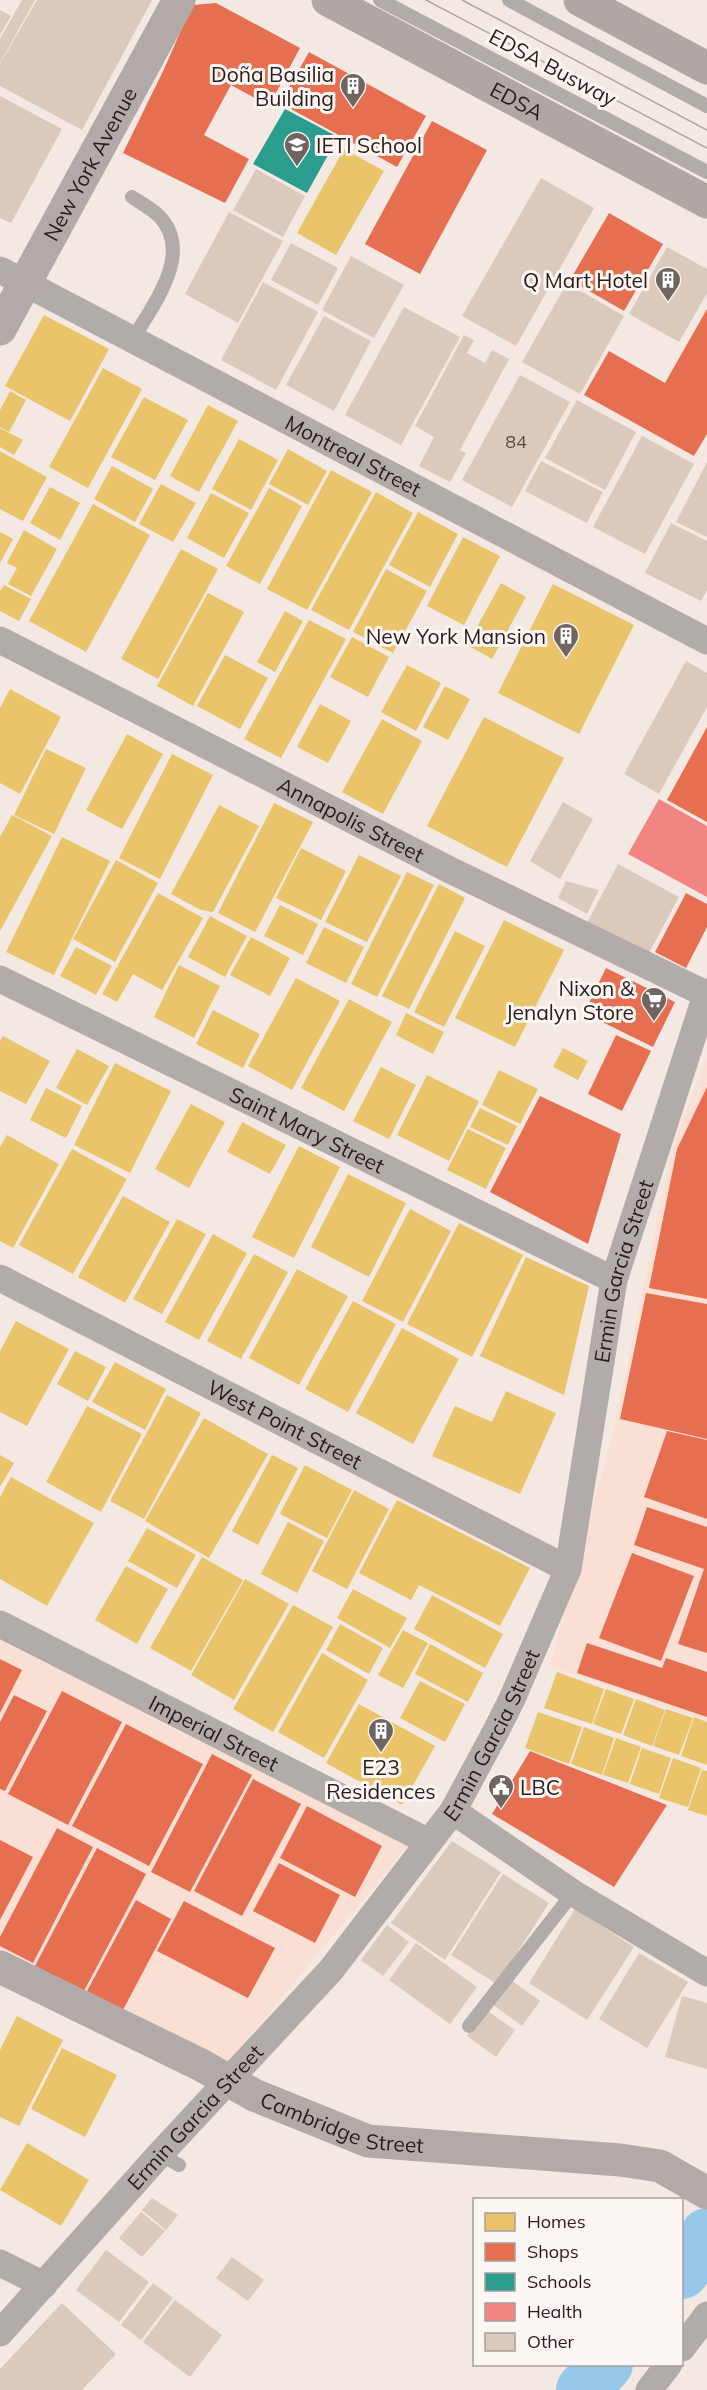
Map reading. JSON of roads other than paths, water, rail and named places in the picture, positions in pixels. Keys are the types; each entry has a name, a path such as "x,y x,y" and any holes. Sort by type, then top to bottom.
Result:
{"highway":[{"name":"EDSA","path":"328,0 707,202"},
{"path":"580,0 707,68"}],"street":[{"name":"New York Avenue","path":"0,329 12,276 179,0"},
{"name":"Montreal Street","path":"12,276 707,641"},
{"name":"Annapolis Street","path":"0,640 452,871 706,993"},
{"name":"Saint Mary Street","path":"0,979 614,1280"},
{"name":"Ermin Garcia Street","path":"0,2333 44,2285 170,2160 229,2080 331,1970 453,1811 512,1699 568,1569 614,1280 706,993"},
{"name":"West Point Street","path":"0,1278 568,1569"},
{"name":"Imperial Street","path":"0,1624 429,1842"},
{"path":"453,1811 573,1893 707,1973"},
{"name":"Cambridge Street","path":"0,1967 229,2080 254,2095 368,2141 620,2160 660,2166 703,2190"},
{"path":"0,2262 44,2285"},
{"path":"683,2345 707,2315"},
{"path":"649,2390 667,2366"}],"lane":[{"name":"EDSA Busway","path":"380,0 707,172"},
{"name":"EDSA Busway","path":"509,0 707,106"},
{"path":"132,197 159,216 171,235 173,259 168,278 133,339"},
{"path":"469,2026 573,1893"}],"waterway":[{"path":"683,2271 707,2235"},
{"path":"583,2390 604,2366"}],"tram line":[{"path":"426,0 707,148"},
{"path":"462,0 707,130"}],"place":[{"name":"Doña Basilia Building","path":"353,109"},
{"name":"IETI School","path":"297,168"},
{"name":"Q Mart Hotel","path":"668,303"},
{"name":"New York Mansion","path":"566,659"},
{"name":"Nixon & Jenalyn Store","path":"654,1023"},
{"name":"E23 Residences","path":"381,1754"},
{"name":"LBC","path":"501,1810"}]}
